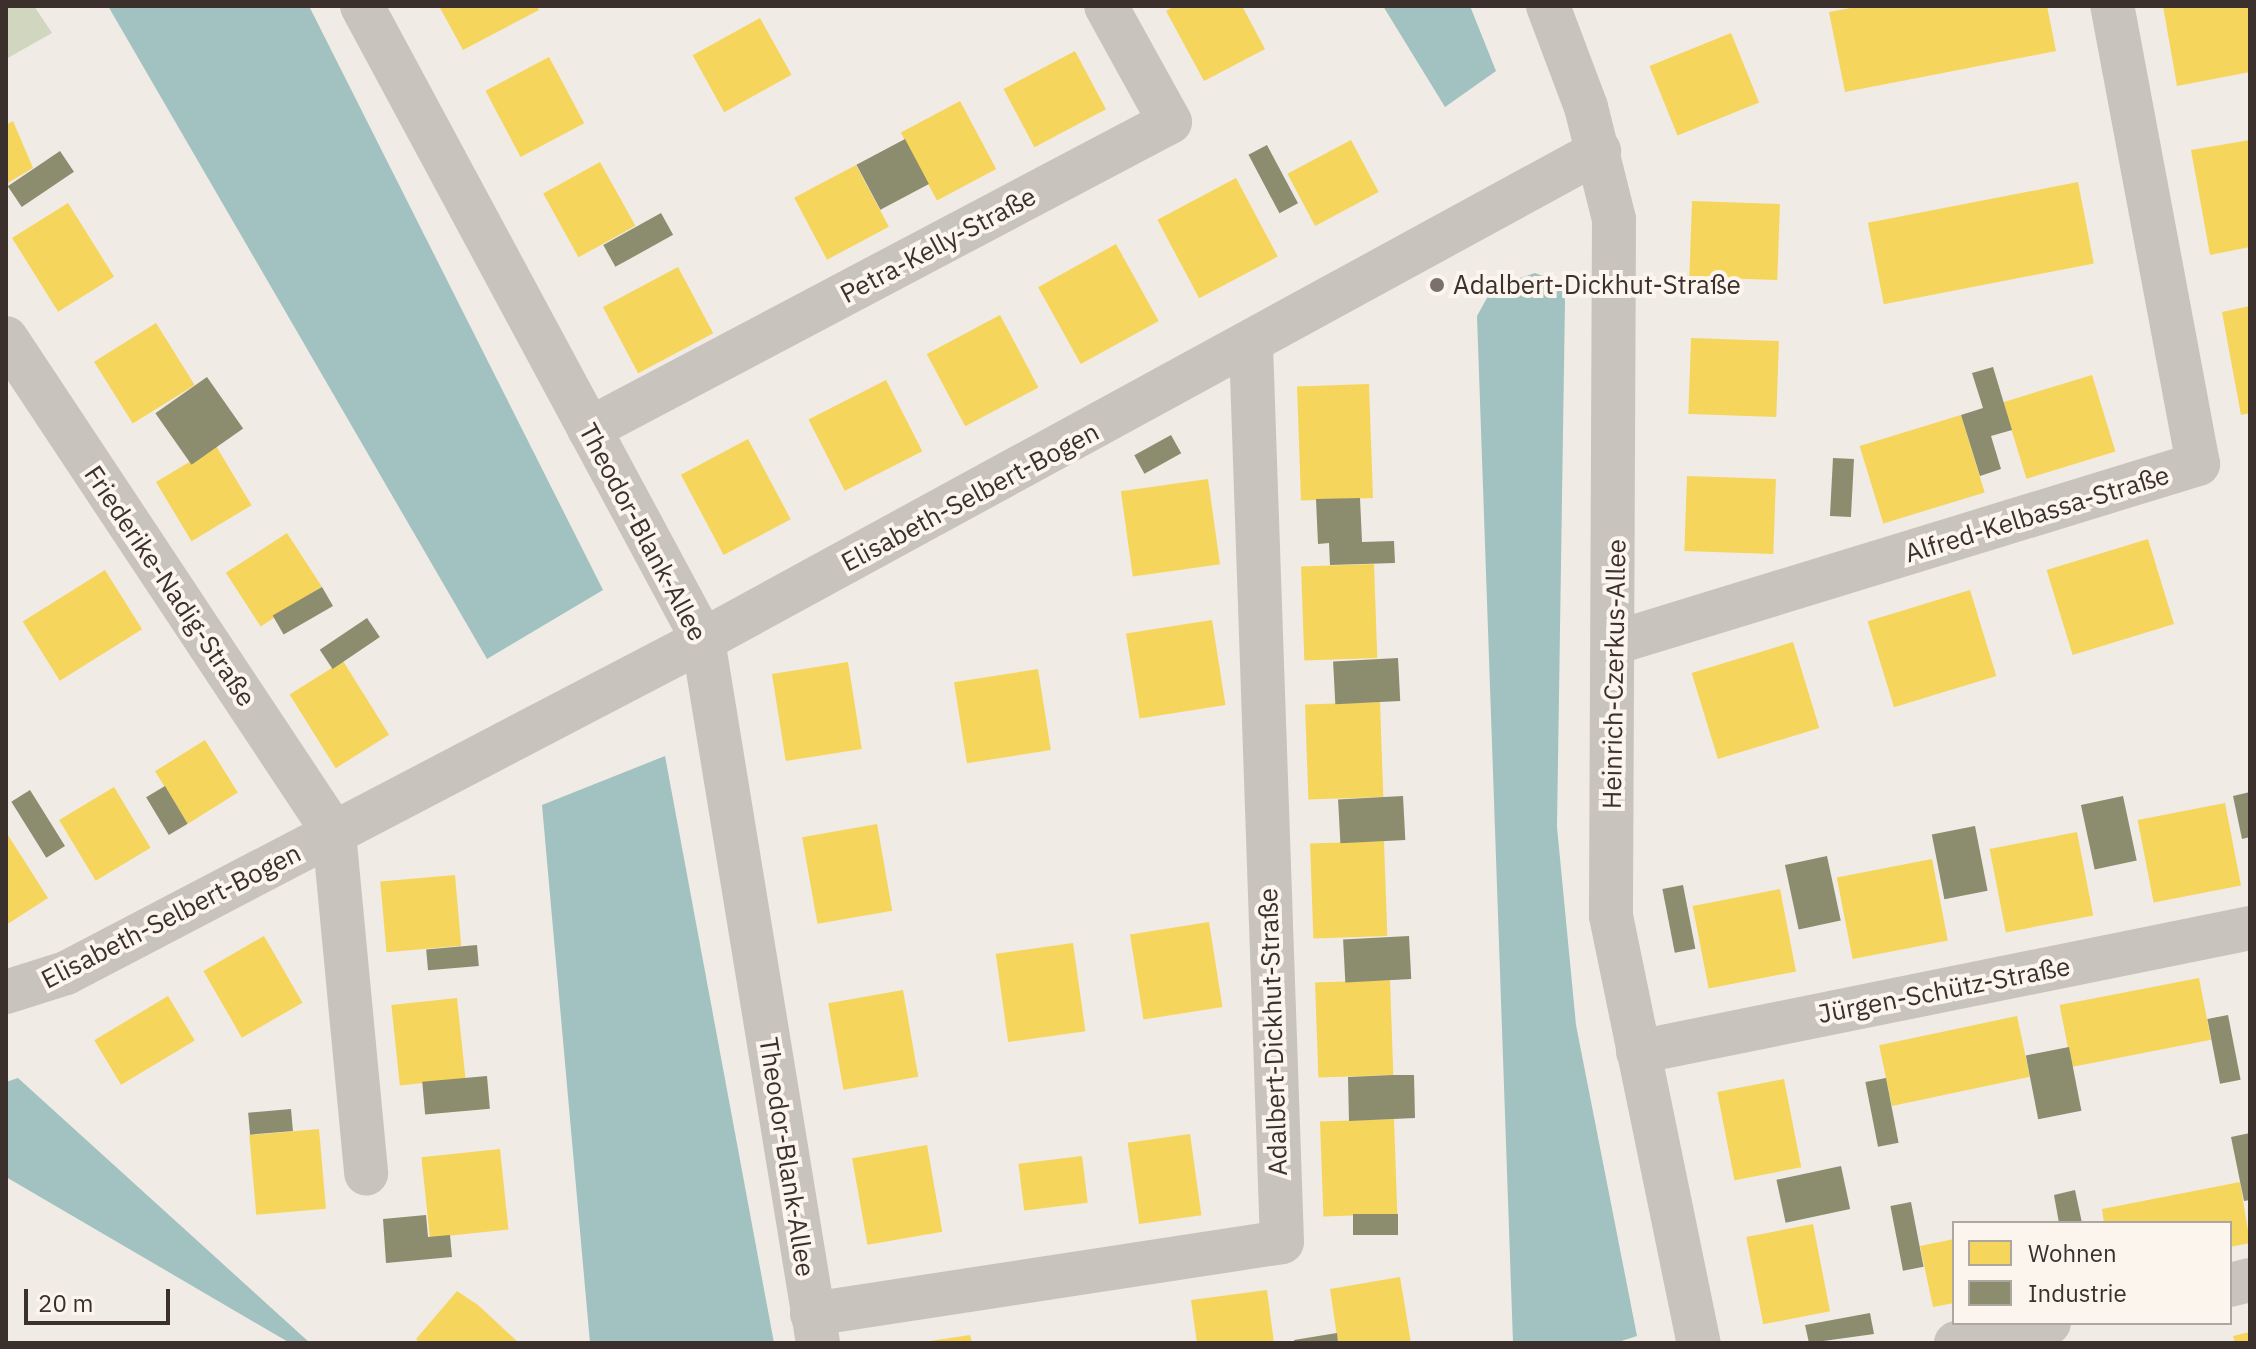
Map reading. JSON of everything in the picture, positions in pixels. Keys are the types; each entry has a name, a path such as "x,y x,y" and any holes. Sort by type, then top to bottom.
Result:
{"street":[{"name":"Theodor-Blank-Allee","path":"362,6 703,640 815,1328"},
{"name":"Petra-Kelly-Straße","path":"589,429 1170,122 1106,6"},
{"name":"Heinrich-Czerkus-Allee","path":"1548,6 1599,151 1619,282 1611,916 1699,1343"},
{"name":"Alfred-Kelbassa-Straße","path":"1614,643 2198,464 2112,6"},
{"name":"Elisabeth-Selbert-Bogen","path":"6,992 66,973 703,640 1251,346 1599,151"},
{"name":"Friederike-Nadig-Straße","path":"6,338 334,833"},
{"name":"Adalbert-Dickhut-Straße","path":"815,1328 1282,1242 1251,346"},
{"name":"Elisabeth-Selbert-Bogen","path":"334,833 366,1173"},
{"name":"Jürgen-Schütz-Straße","path":"1638,1052 2250,928"},
{"path":"1956,1343 2040,1325"}],"green space":[{"path":"6,6 34,6 52,33 6,59"}],"water":[{"path":"108,6 309,6 603,590 487,659"},
{"path":"1383,6 1470,6 1496,71 1445,107"},
{"path":"1535,273 1563,284 1565,301 1557,827 1576,1025 1637,1336 1615,1343 1513,1343 1477,316 1493,287"},
{"path":"665,756 774,1343 590,1343 542,805"},
{"path":"18,1078 310,1343 290,1343 6,1177 6,1082"}],"building: Wohnen":[{"path":"439,6 537,6 539,10 463,50"},
{"path":"1175,6 1242,6 1265,49 1204,81 1166,11"},
{"path":"1861,6 2047,6 2056,51 1845,92 1829,12"},
{"path":"2163,6 2250,6 2250,72 2177,86"},
{"path":"760,18 792,75 724,112 693,55"},
{"path":"1731,33 1759,103 1678,136 1649,66"},
{"path":"1075,51 1106,109 1034,147 1003,89"},
{"path":"549,57 584,123 521,157 485,91"},
{"path":"960,101 996,169 937,200 901,132"},
{"path":"13,121 33,168 6,184 6,125"},
{"path":"1351,140 1379,192 1315,226 1287,174"},
{"path":"2250,140 2250,247 2210,255 2191,150"},
{"path":"600,162 635,226 579,257 543,194"},
{"path":"856,165 889,227 827,260 794,198"},
{"path":"1236,178 1278,257 1199,298 1157,220"},
{"path":"2078,182 2094,263 1884,304 1868,223"},
{"path":"1692,201 1780,204 1777,280 1689,277"},
{"path":"68,203 114,277 58,312 12,238"},
{"path":"1116,244 1159,321 1081,364 1038,287"},
{"path":"678,267 713,333 638,373 603,307"},
{"path":"2250,306 2250,413 2241,415 2222,312"},
{"path":"1000,315 1038,387 965,426 927,354"},
{"path":"156,323 195,385 133,424 94,362"},
{"path":"1691,338 1779,341 1776,417 1688,414"},
{"path":"2092,375 2115,452 2026,479 2003,402"},
{"path":"886,380 922,451 845,491 808,419"},
{"path":"1369,384 1373,498 1301,500 1297,387"},
{"path":"1961,415 1985,492 1883,523 1860,446"},
{"path":"748,439 791,519 724,555 681,475"},
{"path":"216,446 252,505 192,541 156,482"},
{"path":"1687,476 1776,479 1773,554 1684,551"},
{"path":"1208,479 1220,564 1133,576 1121,491"},
{"path":"287,533 322,587 261,626 226,573"},
{"path":"2148,539 2174,624 2073,655 2047,570"},
{"path":"1374,564 1377,658 1304,660 1301,567"},
{"path":"105,570 142,629 60,681 23,621"},
{"path":"1970,590 1996,676 1894,707 1868,621"},
{"path":"1212,620 1225,705 1140,719 1126,634"},
{"path":"1793,642 1819,728 1718,759 1692,673"},
{"path":"343,661 389,735 336,768 290,694"},
{"path":"848,662 862,749 786,761 772,674"},
{"path":"1038,669 1051,750 967,763 954,682"},
{"path":"1380,702 1383,797 1308,800 1305,705"},
{"path":"205,740 238,793 188,824 155,771"},
{"path":"114,787 151,848 96,881 59,820"},
{"path":"2225,803 2241,885 2154,902 2138,820"},
{"path":"877,824 892,911 817,924 802,837"},
{"path":"6,832 48,898 6,925"},
{"path":"2077,832 2093,915 2006,932 1990,849"},
{"path":"1384,841 1387,936 1313,939 1310,844"},
{"path":"1932,859 1948,940 1853,959 1837,878"},
{"path":"455,875 461,946 386,952 380,882"},
{"path":"1780,889 1796,971 1709,988 1693,906"},
{"path":"1209,922 1222,1007 1143,1019 1130,935"},
{"path":"264,936 302,1003 242,1038 203,971"},
{"path":"1073,943 1085,1031 1008,1042 996,954"},
{"path":"2199,978 2211,1040 2072,1067 2060,1005"},
{"path":"1390,980 1393,1075 1318,1078 1315,983"},
{"path":"903,990 918,1077 843,1090 828,1003"},
{"path":"168,996 195,1041 121,1085 94,1040"},
{"path":"457,998 465,1079 400,1085 391,1005"},
{"path":"2017,1016 2030,1077 1892,1106 1879,1045"},
{"path":"1784,1079 1801,1167 1734,1180 1717,1092"},
{"path":"1394,1119 1397,1214 1323,1217 1320,1122"},
{"path":"319,1129 326,1209 256,1215 249,1135"},
{"path":"1190,1134 1201,1215 1139,1224 1128,1143"},
{"path":"927,1145 942,1232 867,1245 852,1158"},
{"path":"500,1149 508,1230 430,1238 421,1157"},
{"path":"1082,1156 1088,1203 1024,1210 1018,1164"},
{"path":"2240,1182 2250,1243 2232,1247 2232,1221 2104,1221 2102,1209"},
{"path":"1813,1224 1830,1311 1763,1324 1746,1237"},
{"path":"1952,1239 1952,1303 1933,1307 1920,1246"},
{"path":"1400,1277 1411,1343 1338,1343 1330,1289"},
{"path":"1267,1290 1274,1343 1197,1343 1191,1300"},
{"path":"457,1291 478,1305 519,1343 420,1343 416,1339"},
{"path":"2250,1332 2250,1343 2235,1343 2233,1336"},
{"path":"970,1335 972,1343 930,1343 930,1341"}],"building: Industrie":[{"path":"905,139 929,184 880,210 856,165"},
{"path":"1267,145 1298,203 1279,213 1248,155"},
{"path":"60,151 74,172 22,207 8,186"},
{"path":"661,213 673,235 615,267 603,245"},
{"path":"1993,367 2012,430 1991,436 2001,469 1980,476 1961,415 1983,408 1972,373"},
{"path":"207,377 243,429 192,465 155,413"},
{"path":"1171,435 1181,453 1144,474 1134,455"},
{"path":"1833,458 1854,459 1851,517 1830,516"},
{"path":"1360,498 1362,542 1394,541 1395,563 1330,565 1329,543 1318,544 1316,499"},
{"path":"322,587 333,606 284,635 273,616"},
{"path":"367,618 380,637 333,669 320,650"},
{"path":"1398,658 1400,701 1335,704 1333,661"},
{"path":"165,786 188,824 169,835 146,797"},
{"path":"30,790 65,846 46,858 11,802"},
{"path":"2250,792 2250,837 2242,839 2233,796"},
{"path":"1403,796 1405,840 1340,843 1338,799"},
{"path":"2123,796 2137,861 2095,869 2081,805"},
{"path":"1975,826 1988,891 1944,899 1932,834"},
{"path":"1827,856 1841,921 1799,929 1785,865"},
{"path":"1683,885 1695,949 1675,953 1662,889"},
{"path":"1409,936 1411,979 1345,982 1343,939"},
{"path":"477,945 479,966 428,970 426,949"},
{"path":"2228,1015 2241,1080 2220,1084 2207,1019"},
{"path":"2069,1047 2081,1111 2038,1119 2026,1055"},
{"path":"1414,1075 1415,1118 1349,1121 1348,1077"},
{"path":"487,1076 490,1109 425,1115 422,1082"},
{"path":"1886,1078 1899,1143 1878,1147 1865,1082"},
{"path":"291,1109 293,1131 250,1135 248,1113"},
{"path":"2250,1133 2250,1200 2244,1201 2231,1137"},
{"path":"1841,1166 1850,1209 1786,1223 1776,1180"},
{"path":"2075,1190 2082,1221 2059,1221 2054,1195"},
{"path":"1911,1202 1924,1267 1903,1271 1890,1206"},
{"path":"1353,1214 1398,1214 1398,1235 1353,1235"},
{"path":"426,1215 428,1237 450,1235 452,1257 386,1263 383,1219"},
{"path":"1870,1313 1874,1334 1809,1343 1805,1325"},
{"path":"1337,1333 1338,1343 1295,1343 1294,1340"}],"place":[{"name":"Adalbert-Dickhut-Straße","path":"1437,285"}]}
